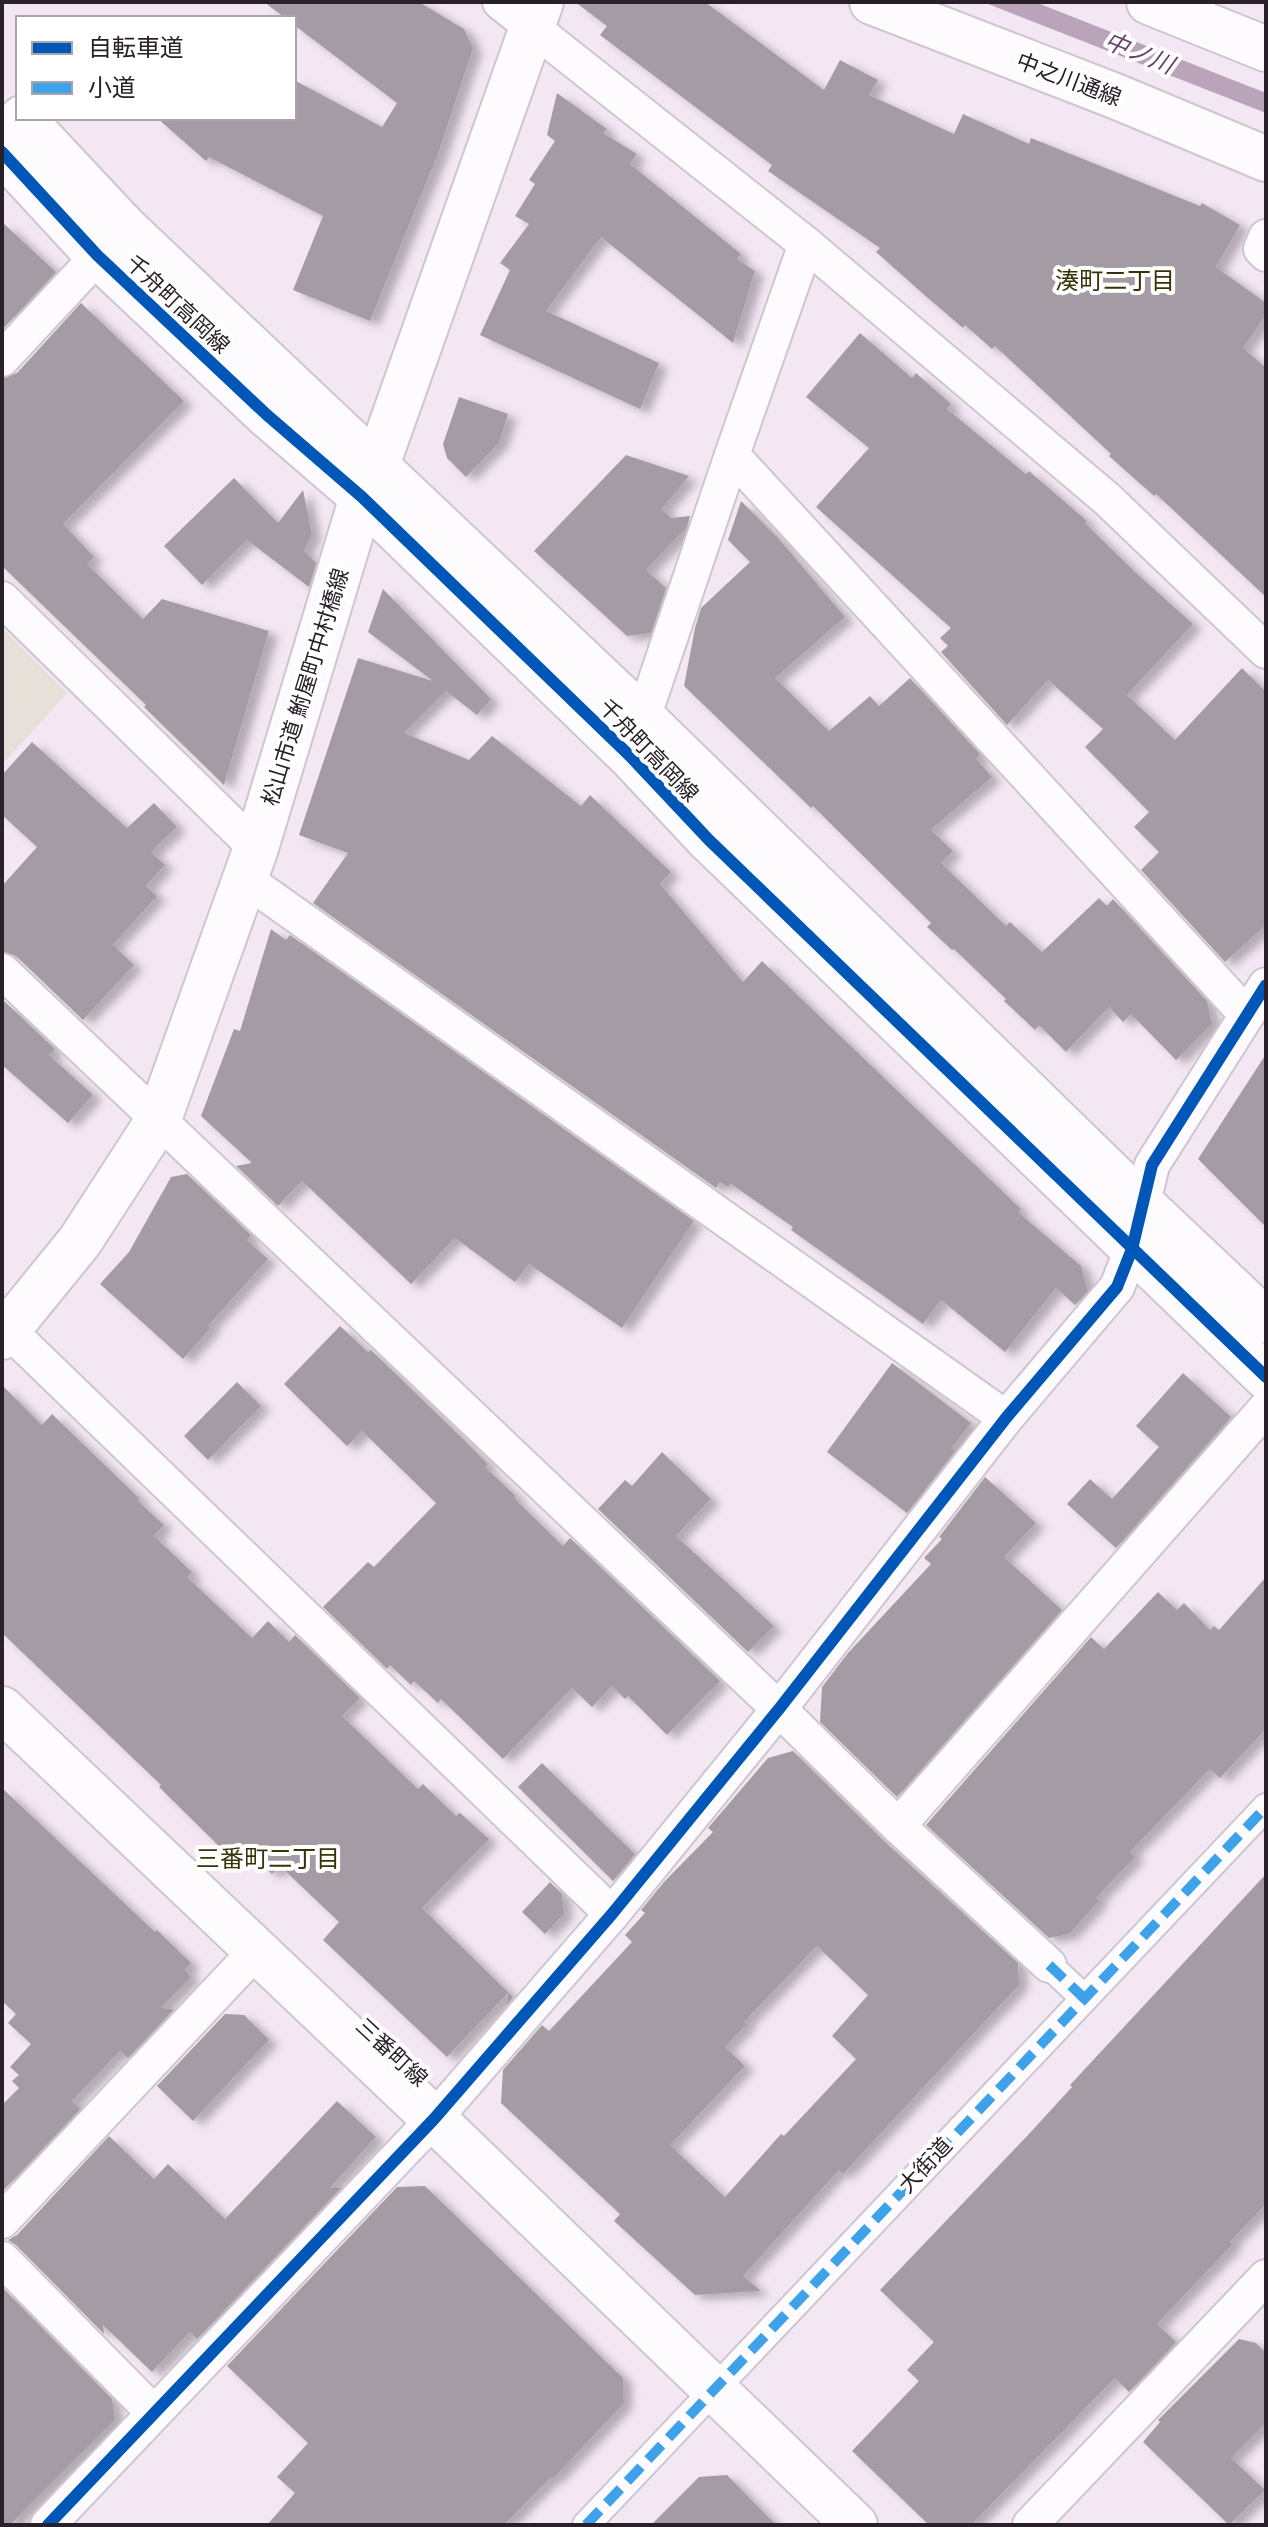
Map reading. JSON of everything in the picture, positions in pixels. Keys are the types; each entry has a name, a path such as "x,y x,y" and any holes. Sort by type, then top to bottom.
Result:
{"street":[{"name":"中之川通線","path":"872,2 1115,96 1266,159"},
{"path":"1168,5 1266,49"},
{"path":"525,11 1107,499 1266,651"},
{"name":"松山市道 鮒屋町中村橋線","path":"4,1330 80,1241 159,1119 250,863 369,482 525,11"},
{"name":"千舟町高岡線","path":"23,120 111,242 267,415 369,482 637,737 1266,1321"},
{"name":"千舟町高岡線","path":"2,152 111,242"},
{"path":"1266,237 1261,249 1266,254"},
{"path":"2,359 111,242"},
{"path":"637,737 806,244"},
{"path":"732,455 1247,1015"},
{"path":"2,599 250,863 1006,1418"},
{"name":"千舟町高岡線","path":"637,737 709,840 1266,1377"},
{"path":"2,971 779,1709 898,1826 1084,1998"},
{"path":"48,2525 434,2119 612,1914 779,1709 1006,1418 1117,1287 1132,1249 1152,1165 1266,985"},
{"path":"4,1330 612,1914"},
{"path":"898,1826 1266,1408"},
{"name":"三番町線","path":"2,1709 855,2525"},
{"name":"大街道","path":"586,2525 1266,1807"},
{"path":"2,2221 256,1951"},
{"path":"2,2259 153,2412"},
{"path":"1030,2525 1259,2298"}],"shaded area":[{"path":"2,628 67,693 2,765"}],"water":[{"name":"中ノ川","path":"983,2 1035,2 1266,93 1266,113"}],"building":[{"path":"264,2 419,2 464,29 473,48 438,154 370,321 293,290 323,216 209,157 206,161 159,120 296,120 296,81 382,127 397,103 296,27 296,16 282,16"},
{"path":"575,2 705,2 824,90 840,60 878,80 869,95 954,134 963,114 1029,144 1031,138 1200,206 1202,203 1240,225 1216,267 1266,303 1266,315 1243,348 1266,368 1266,597 1156,494 1154,496 1109,456 1111,454 995,346 992,349 965,325 963,328 876,252 880,248 768,171 772,165 600,35 607,26"},
{"path":"557,93 607,129 603,133 637,154 630,164 741,254 737,259 755,271 733,343 601,237 546,311 659,363 640,409 480,335 510,270 500,263 529,224 515,216 535,184 529,180 555,141 547,135"},
{"path":"2,222 56,272 2,330"},
{"path":"81,303 184,401 63,524 94,557 87,564 143,619 162,599 269,631 224,785 2,566 2,378 17,373"},
{"path":"860,333 912,378 916,373 951,404 947,409 1026,474 1029,471 1087,521 1085,523 1135,572 1193,624 1127,695 1175,740 1242,668 1266,692 1266,925 1225,962 1141,870 1159,852 1134,827 1149,812 1085,747 1103,729 1048,680 1007,725 941,652 948,646 940,638 951,628 816,507 869,448 806,397"},
{"path":"459,397 508,414 499,443 466,477 447,458 443,444"},
{"path":"626,455 689,476 662,509 671,518 690,516 687,527 646,570 666,588 651,633 627,636 534,551"},
{"path":"234,478 278,523 303,490 312,534 304,551 316,563 309,587 247,540 202,585 164,546"},
{"path":"741,501 779,539 845,617 775,678 829,731 870,696 879,706 910,678 980,754 976,759 992,777 931,830 953,851 941,863 1006,926 1010,922 1042,952 1099,898 1107,906 1113,899 1207,1001 1212,1024 1176,1060 1131,1014 1123,1022 1109,1007 1066,1052 1039,1025 1035,1030 954,949 927,927 931,923 813,806 811,808 684,686 701,608 750,562 728,540"},
{"path":"383,589 491,699 477,715 446,691 404,733 469,760 492,736 581,806 590,795 671,872 660,884 743,982 762,961 1021,1209 1018,1212 1081,1266 1088,1291 1075,1305 1056,1288 1005,1352 941,1300 923,1324 731,1184 728,1187 720,1182 716,1188 313,903 348,853 299,835 358,658 433,681 368,632"},
{"path":"32,742 127,828 154,803 177,827 151,852 165,865 146,886 157,896 113,945 134,965 83,1020 16,956 2,952 2,886 37,847 2,815 2,775"},
{"path":"271,929 286,940 290,935 694,1221 622,1328 529,1264 515,1282 455,1238 411,1284 302,1181 278,1206 236,1166 252,1163 201,1116 234,1029 240,1031"},
{"path":"2,999 55,1049 49,1055 93,1095 68,1123 2,1065"},
{"path":"1266,1054 1266,1227 1198,1159"},
{"path":"187,1174 251,1235 247,1240 268,1259 183,1359 100,1284 129,1252 171,1177"},
{"path":"340,1326 368,1352 371,1350 460,1436 488,1464 485,1467 516,1496 514,1498 563,1546 570,1538 720,1681 667,1735 628,1696 625,1699 612,1686 592,1707 572,1688 503,1759 441,1699 438,1703 414,1681 411,1685 390,1665 387,1669 323,1607 368,1562 374,1567 436,1503 362,1431 347,1446 284,1384"},
{"path":"892,1363 971,1423 952,1448 955,1451 907,1513 827,1452"},
{"path":"1183,1373 1231,1417 1116,1548 1067,1504 1090,1479 1112,1499 1159,1447 1136,1426"},
{"path":"237,1382 261,1406 208,1460 184,1436"},
{"path":"2,1385 42,1425 52,1414 140,1499 138,1501 164,1525 154,1536 192,1572 187,1577 252,1638 268,1621 289,1642 295,1635 360,1698 342,1716 418,1789 423,1784 456,1816 460,1813 489,1839 422,1908 513,1997 507,2005 508,1993 447,2057 323,1940 339,1922 280,1866 272,1874 238,1842 227,1854 159,1787 161,1785 2,1633"},
{"path":"662,1452 711,1499 676,1536 774,1626 748,1652 598,1509 625,1480 632,1486"},
{"path":"985,1477 1036,1523 1004,1557 1062,1610 897,1797 820,1722 822,1687 848,1653 931,1564 924,1558 942,1539 939,1537"},
{"path":"1266,1577 1266,1729 1220,1778 1210,1769 1130,1852 1135,1857 1096,1898 1099,1901 1069,1934 1049,1938 926,1825 1091,1637 1104,1649 1158,1592 1177,1610 1184,1603 1210,1630 1214,1626 1219,1630"},
{"path":"793,1751 884,1841 1018,1963 1019,1985 843,2174 839,2170 743,2276 761,2291 695,2295 614,2221 620,2214 501,2103 503,2070 542,2025 549,2031 632,1942 625,1935 645,1913 641,1910 713,1832 708,1828 768,1758","holes":["817,1946 868,1995 832,2036 856,2059 784,2136 781,2134 725,2197 670,2145 745,2066 725,2047 747,2024 744,2022"]},
{"path":"542,1763 635,1854 613,1881 518,1787"},
{"path":"2,1788 191,1963 185,1970 191,1977 161,2008 174,2009 128,2058 120,2051 72,2101 80,2109 2,2192 2,2105 19,2088 12,2081 19,2075 10,2067 31,2044 8,2023 16,2014 2,2001"},
{"path":"1266,1874 1266,2204 1230,2242 1233,2244 1157,2324 1176,2342 1129,2392 1115,2378 971,2525 929,2525 852,2451 919,2381 907,2370 934,2342 880,2290 1028,2135 1072,2087 1070,2085"},
{"path":"550,1882 562,1894 564,1914 545,1934 522,1912"},
{"path":"225,2014 244,2015 269,2040 193,2121 157,2086"},
{"path":"337,2101 376,2137 330,2188 341,2188 197,2339 190,2332 152,2372 103,2325 104,2334 8,2240 17,2235 109,2136 154,2179 168,2164 225,2219"},
{"path":"425,2186 623,2378 623,2404 553,2479 551,2477 504,2525 267,2525 295,2493 277,2477 308,2443 227,2366 397,2187"},
{"path":"2,2287 112,2399 115,2420 10,2525 2,2525"},
{"path":"1239,2339 1256,2343 1266,2353 1266,2423 1231,2458 1265,2490 1229,2525 1143,2442 1160,2422 1158,2420"},
{"path":"727,2475 776,2525 651,2525 699,2477"}],"marked path":[{"path":"586,2525 1266,1807"},
{"path":"1049,1965 1084,1998"}],"cycle path":[{"path":"2,152 98,256 267,415 362,497 631,757 709,840 1266,1377"},
{"path":"48,2525 434,2119 612,1914 779,1709 1006,1418 1117,1287 1132,1249 1152,1165 1266,985"}],"district":[{"name":"湊町二丁目","path":"1115,281"},
{"name":"三番町二丁目","path":"268,1859"}]}
